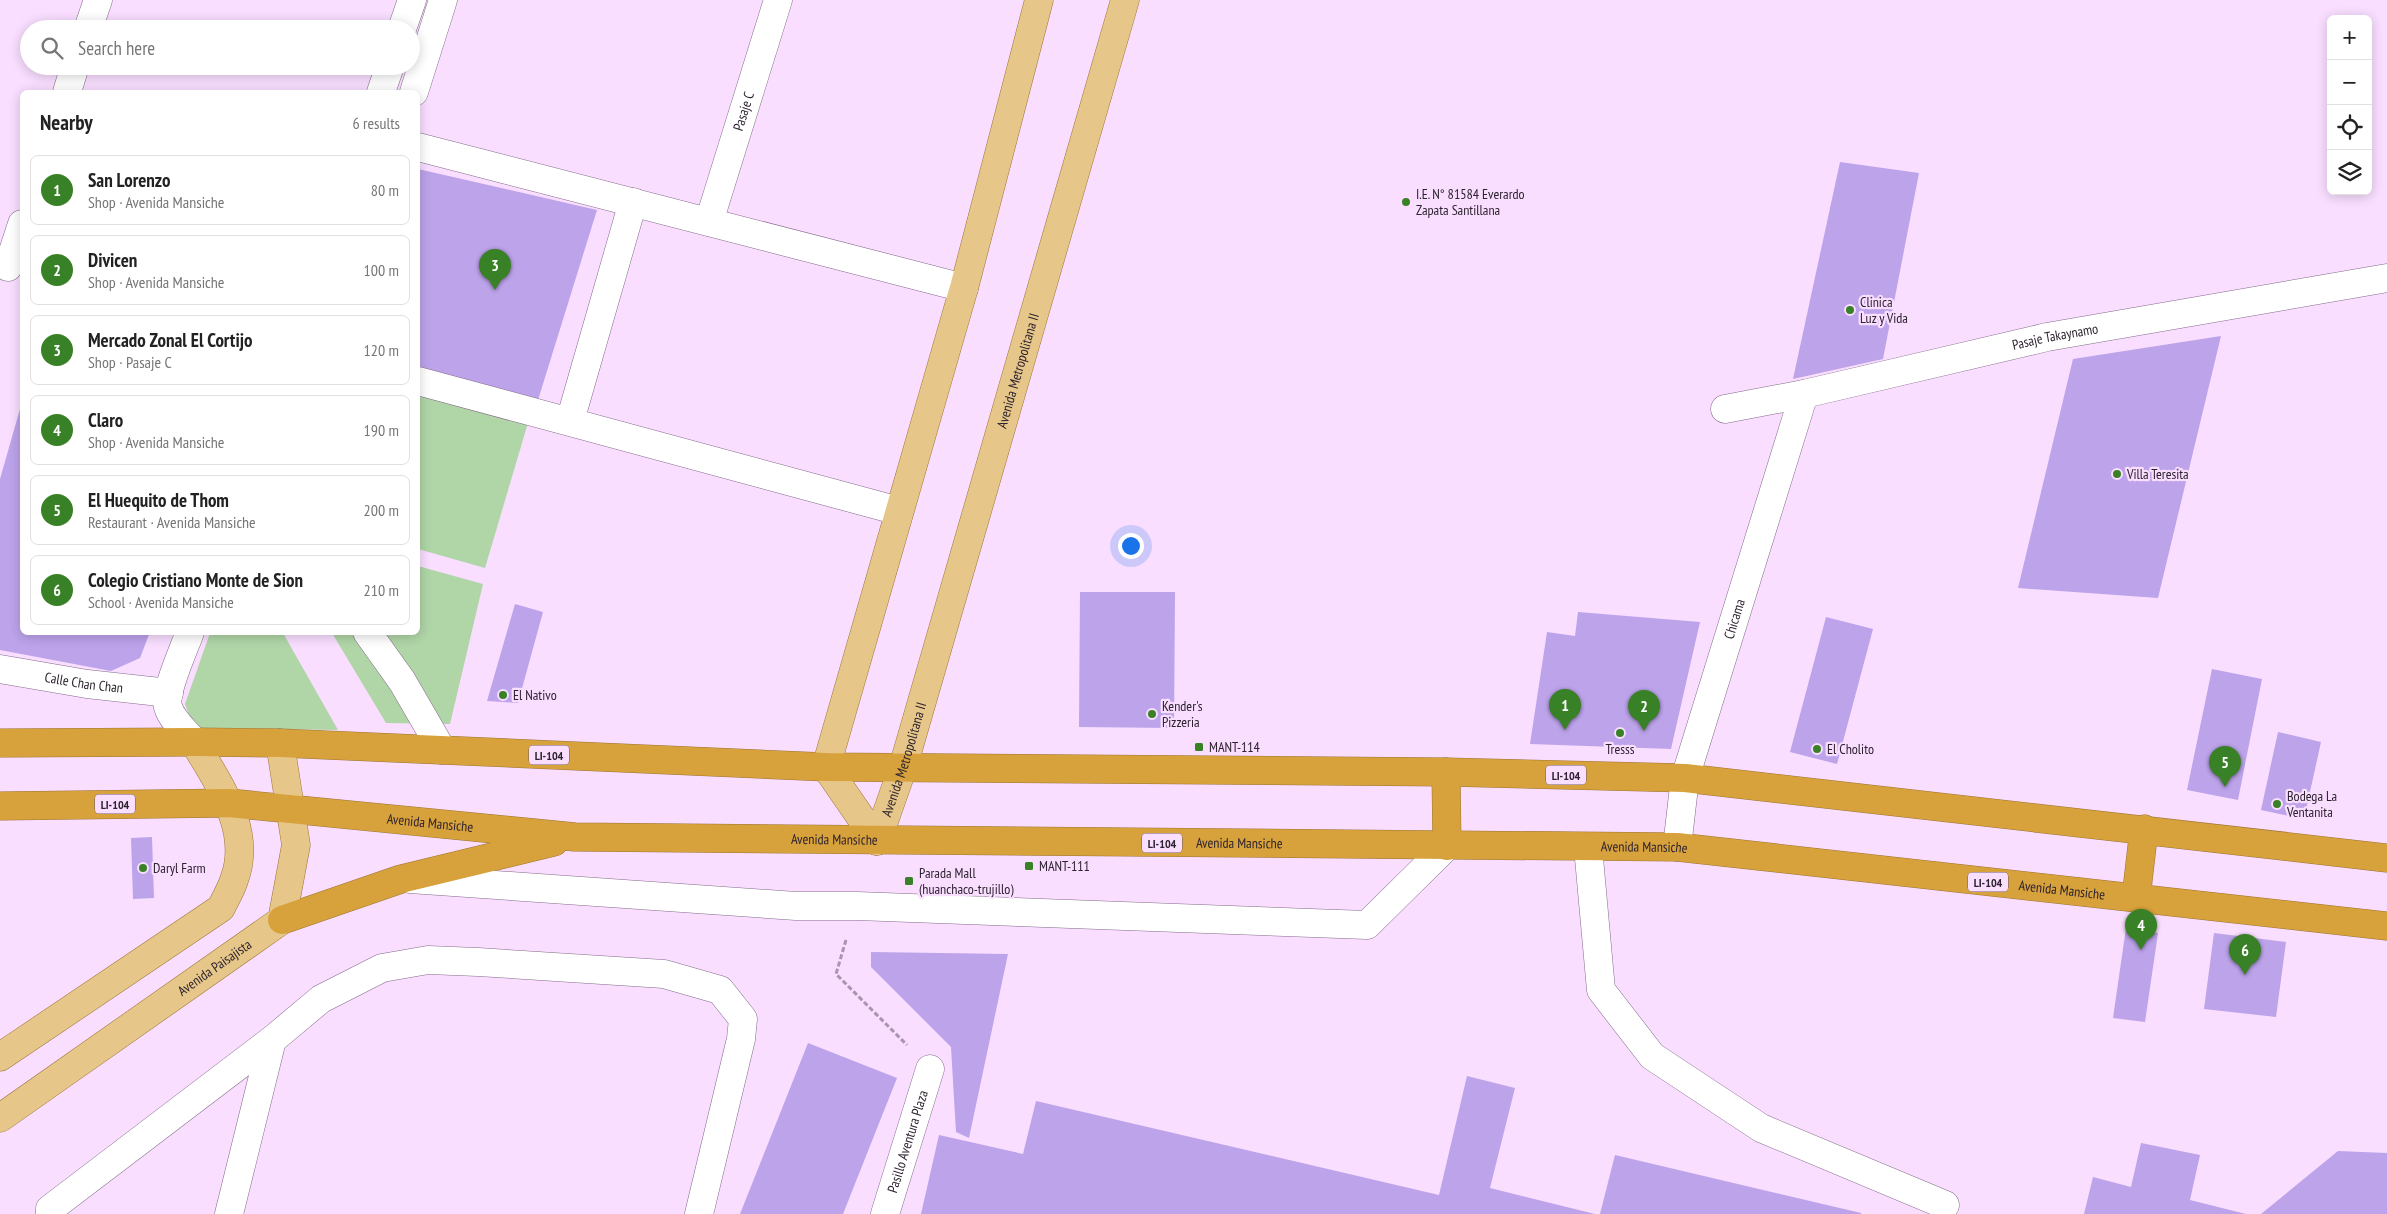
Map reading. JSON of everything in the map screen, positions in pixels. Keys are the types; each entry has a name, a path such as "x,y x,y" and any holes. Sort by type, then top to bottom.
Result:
{"highway":[{"name":"LI-104","path":"0,743 280,743 826,767 1446,772 1685,778 2387,858"},
{"path":"1446,772 1447,846"},
{"name":"Avenida Mansiche","path":"0,806 229,803 575,838 1677,847 2387,926"},
{"path":"2136,898 2144,829"},
{"path":"282,920 401,879 575,838"}],"main road":[{"path":"826,767 964,288 1039,0"},
{"name":"Avenida Metropolitana II","path":"877,841 903,767 1125,0"},
{"path":"0,1056 221,908 235,879 239,852 237,828 229,803 194,742"},
{"path":"280,743 296,845 282,920"},
{"name":"Avenida Metropolitana II","path":"826,767 877,841"},
{"name":"Avenida Paisajista","path":"0,1118 282,920"}],"street":[{"path":"91,20 98,0"},
{"path":"405,20 412,0"},
{"path":"420,73 443,0"},
{"name":"Pasaje C","path":"709,222 778,0"},
{"path":"68,90 73,75"},
{"path":"382,90 387,75"},
{"path":"415,90 419,75"},
{"path":"420,148 964,288"},
{"path":"570,421 633,202"},
{"path":"10,267 20,231"},
{"name":"Pasaje Takaynamo","path":"1725,409 1804,394 2047,337 2387,278"},
{"path":"420,382 899,511"},
{"name":"Chicama","path":"1677,847 1685,778 1804,394"},
{"path":"189,635 169,693 168,707 180,726 194,742"},
{"path":"369,635 402,681 442,750"},
{"name":"Calle Chan Chan","path":"0,669 87,684 169,693"},
{"path":"401,879 796,906 857,906 1367,925 1447,846"},
{"path":"1588,847 1601,990 1652,1056 1761,1128 1945,1205"},
{"path":"50,1214 50,1209 272,1040 321,999 382,968 428,960 664,974 720,990 743,1019 741,1039 699,1214"},
{"path":"229,1214 272,1040"},
{"name":"Pasillo Aventura Plaza","path":"885,1214 930,1069"}],"green space":[{"path":"420,389 530,416 485,568 420,550"},
{"path":"420,567 483,584 450,724 386,723 333,635 420,635"},
{"path":"209,635 284,635 338,730 201,728 190,718 185,704"}],"building":[{"name":"Clinica Luz y Vida","path":"1840,162 1919,173 1883,359 1793,379"},
{"path":"420,169 597,210 538,400 420,370"},
{"name":"Villa Teresita","path":"2221,336 2158,598 2018,588 2073,359"},
{"path":"20,409 20,635 149,635 140,658 111,671 0,650 0,479"},
{"path":"1080,592 1175,592 1174,728 1079,727"},
{"path":"515,604 543,612 518,703 487,701"},
{"path":"1578,612 1700,622 1671,749 1530,744 1547,632 1575,636"},
{"path":"1826,617 1873,629 1837,764 1790,752"},
{"path":"2212,669 2262,679 2238,800 2187,790"},
{"path":"2278,732 2321,742 2304,819 2261,810"},
{"name":"Daryl Farm","path":"152,837 154,898 133,899 131,838"},
{"path":"2126,928 2158,933 2145,1022 2113,1018"},
{"path":"2214,933 2286,942 2276,1017 2204,1009"},
{"path":"871,952 1008,954 969,1138 956,1132 951,1047 871,967"},
{"path":"808,1043 897,1078 843,1214 740,1214"},
{"path":"1467,1076 1515,1088 1490,1188 1595,1214 921,1214 939,1135 1023,1154 1036,1101 1439,1195"},
{"path":"2141,1143 2200,1155 2190,1200 2246,1214 2084,1214 2093,1177 2131,1187"},
{"path":"2338,1151 2387,1153 2387,1214 2261,1214"},
{"path":"1615,1155 1861,1213 1861,1214 1600,1214"}],"place":[{"name":"I.E. N° 81584 Everardo Zapata Santillana","path":"1406,202"},
{"name":"Mercado Zonal El Cortijo","path":"495,290"},
{"name":"Clinica Luz y Vida","path":"1850,310"},
{"name":"Villa Teresita","path":"2117,474"},
{"name":"El Nativo","path":"503,695"},
{"name":"Kender's Pizzeria","path":"1152,714"},
{"name":"San Lorenzo","path":"1565,730"},
{"name":"Divicen","path":"1644,731"},
{"name":"Tresss","path":"1620,733"},
{"name":"MANT-114","path":"1199,747"},
{"name":"El Cholito","path":"1817,749"},
{"name":"El Huequito de Thom","path":"2225,787"},
{"name":"Bodega La Ventanita","path":"2277,804"},
{"name":"MANT-111","path":"1029,866"},
{"name":"Daryl Farm","path":"143,868"},
{"name":"Parada Mall (huanchaco-trujillo)","path":"909,881"},
{"name":"Claro","path":"2141,950"},
{"name":"Colegio Cristiano Monte de Sion","path":"2245,975"}]}
